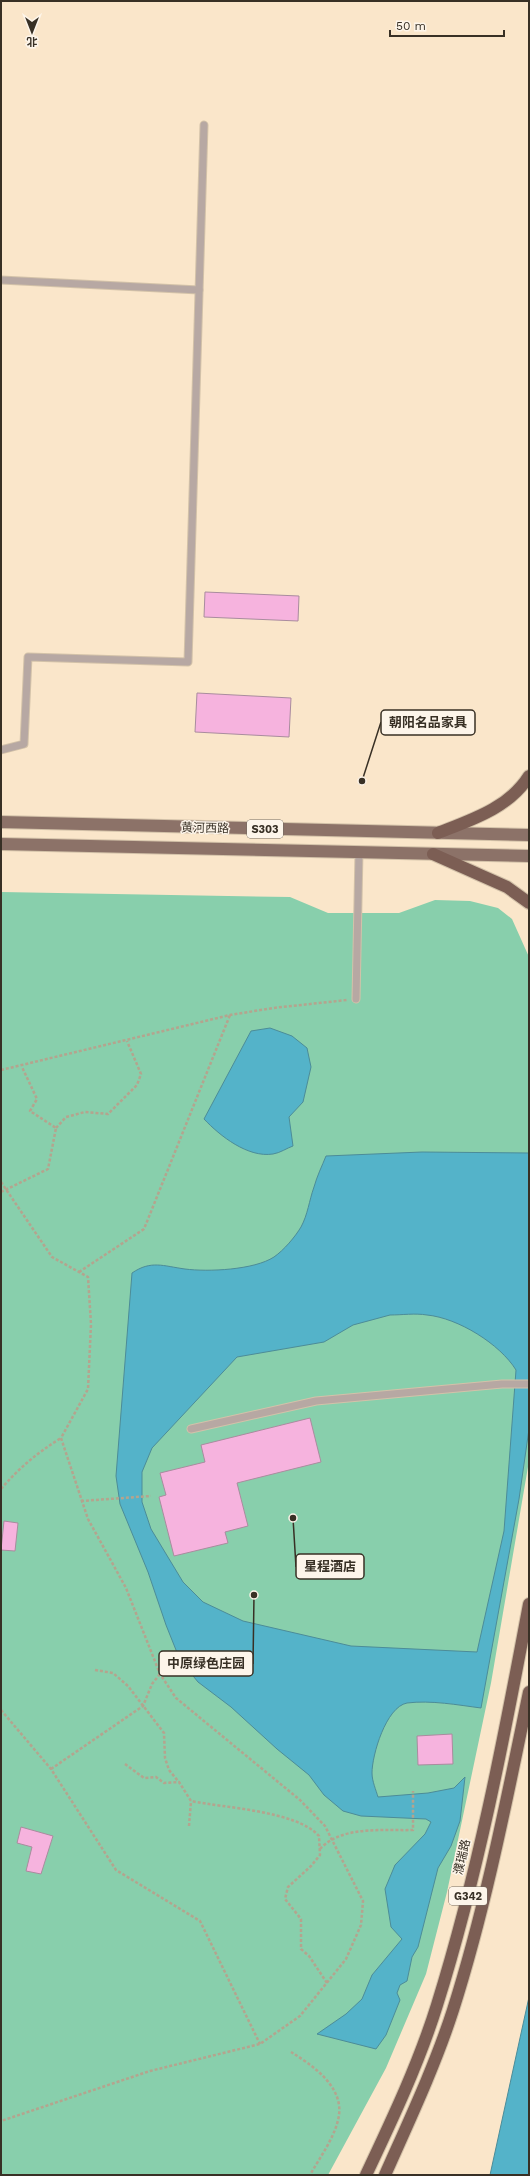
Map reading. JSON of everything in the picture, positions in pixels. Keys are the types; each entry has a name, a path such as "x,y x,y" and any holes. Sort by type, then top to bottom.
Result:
{"highway":[{"path":"438,833 487,812 509,799 529,776"},
{"path":"433,854 507,887 529,903"},
{"name":"濮瑞路","path":"366,2175 395,2114 437,2006 462,1921 496,1767 529,1604"},
{"name":"G342","path":"384,2175 410,2120 453,2011 479,1918 529,1692"}],"main road":[{"name":"黄河西路","path":"1,822 529,835"},
{"name":"黄河西路","path":"1,844 529,856"}],"lane":[{"path":"1,750 24,744 28,657 188,662 204,125"},
{"path":"1,280 199,290"},
{"path":"356,999 359,852"},
{"path":"192,1429 316,1401 502,1384 529,1384"}],"path":[{"path":"1,1070 22,1067 230,1015 273,1008 356,999"},
{"path":"79,1272 144,1229 230,1015"},
{"path":"1,1192 48,1169 56,1128 66,1116 85,1112 108,1114 136,1085 141,1074 127,1040"},
{"path":"22,1067 37,1099 30,1111 56,1128"},
{"path":"1,1182 52,1258 88,1277 91,1324 88,1389 61,1438 38,1452 18,1469 1,1489"},
{"path":"1,2121 150,2071 260,2044 300,2016 346,1959 360,1925 363,1901 325,1826 300,1800 176,1698 160,1674 126,1588 88,1519 61,1438"},
{"path":"81,1501 151,1496"},
{"path":"95,1670 113,1673 128,1686 164,1733 165,1758 169,1770 179,1782 191,1801 189,1826"},
{"path":"51,1769 143,1706 152,1684 160,1674"},
{"path":"1,1710 51,1769 116,1870 200,1921 260,2044"},
{"path":"125,1764 144,1778 156,1777 164,1783 179,1782"},
{"path":"320,1849 332,1840 348,1833 413,1830 413,1791"},
{"path":"191,1801 295,1820 313,1829 319,1836 320,1855 311,1866 288,1887 285,1899 301,1919 301,1949 309,1956 327,1984"},
{"path":"291,2052 311,2065 327,2082 337,2098 339,2114 332,2133 310,2175"}],"green space":[{"path":"1,892 290,897 328,913 399,913 435,900 470,901 498,908 512,919 529,957 529,1461 491,1683 447,1892 426,1974 386,2068 328,2175 1,2175"}],"water":[{"path":"270,1028 292,1036 307,1048 311,1067 303,1102 289,1117 293,1146 281,1152 264,1154 254,1153 226,1139 204,1119 251,1031"},
{"path":"422,1152 529,1153 529,1429 519,1499 481,1708 425,1702 407,1703 399,1706 387,1722 382,1733 373,1765 372,1773 378,1797 428,1793 454,1788 465,1777 460,1821 451,1846 438,1868 418,1947 412,1957 407,1981 400,1985 397,1993 400,2000 386,2035 376,2049 317,2034 346,2014 362,1999 372,1975 402,1939 391,1927 385,1889 395,1865 425,1834 431,1822 426,1819 361,1816 343,1811 324,1795 309,1775 277,1749 231,1707 198,1682 180,1660 166,1625 148,1572 120,1504 116,1476 132,1273 145,1266 151,1265 195,1270 231,1269 255,1265 274,1257 282,1251 301,1227 312,1192 326,1156","holes":["390,1315 427,1315 452,1321 489,1342 509,1360 516,1370 504,1531 477,1652 351,1646 243,1621 203,1602 183,1582 151,1529 142,1502 142,1472 152,1448 237,1357 324,1342 353,1325"]},
{"path":"529,1997 529,2175 490,2175"}],"building":[{"path":"205,592 299,596 298,621 204,617"},
{"path":"197,693 291,698 289,737 195,732"},
{"path":"310,1418 321,1462 237,1483 248,1526 225,1532 228,1543 174,1556 159,1497 166,1495 160,1473 205,1462 201,1445"},
{"path":"4,1521 18,1523 15,1551 1,1550"},
{"path":"452,1734 453,1764 418,1765 417,1736"},
{"path":"21,1827 53,1836 41,1874 26,1871 32,1847 17,1843"}],"place":[{"name":"朝阳名品家具","path":"362,781"},
{"name":"星程酒店","path":"293,1518"},
{"name":"中原绿色庄园","path":"254,1595"}]}
